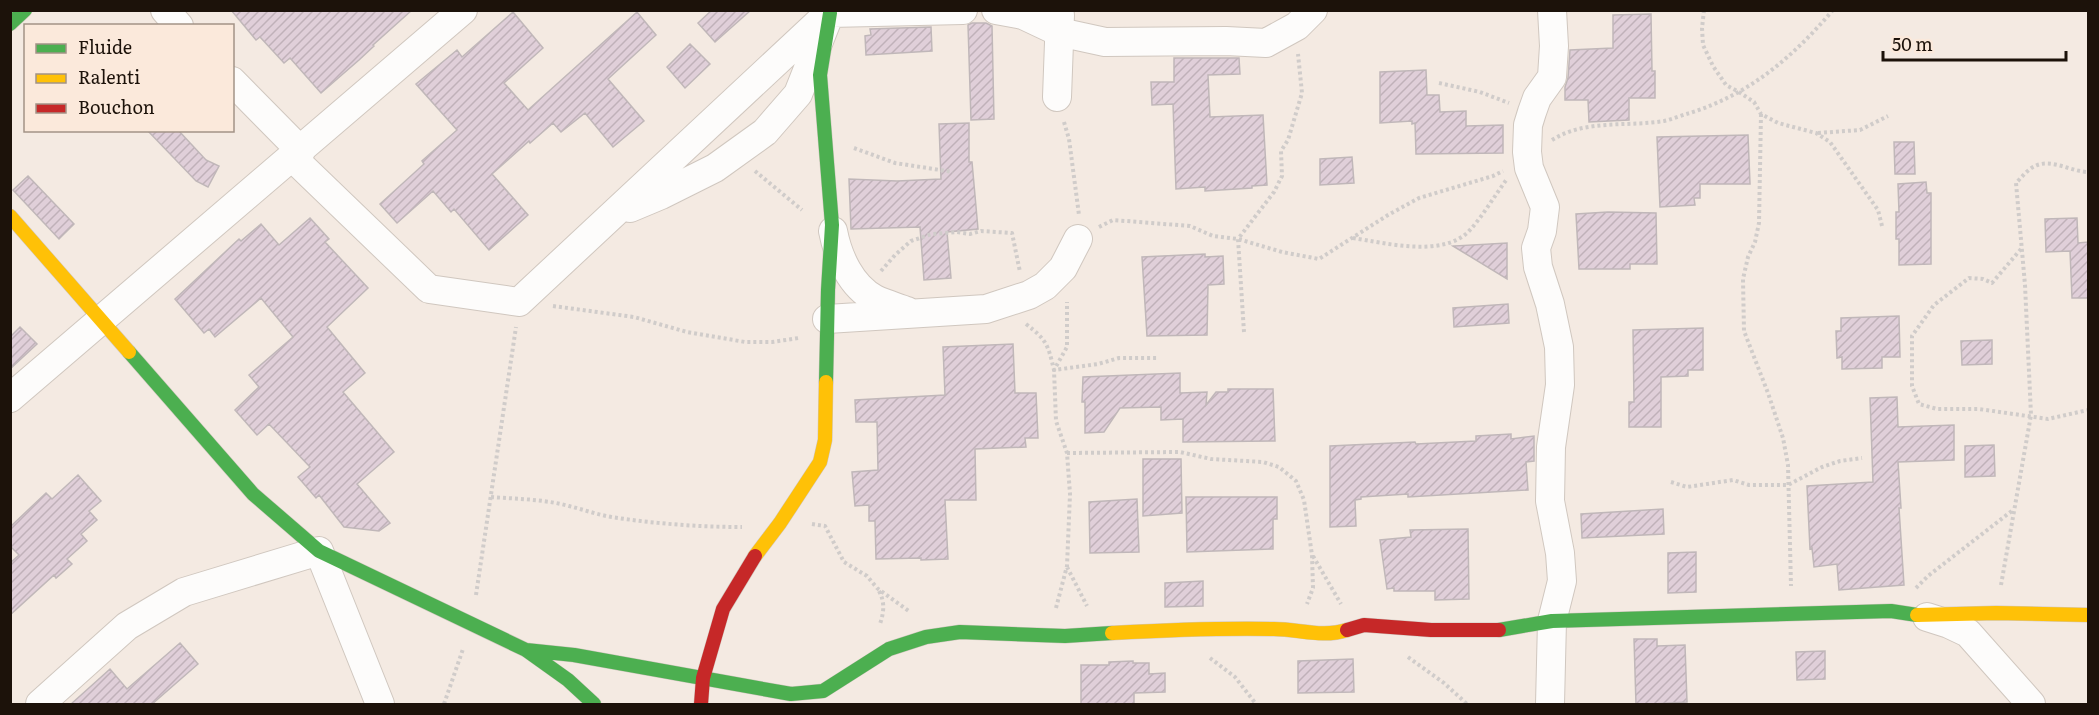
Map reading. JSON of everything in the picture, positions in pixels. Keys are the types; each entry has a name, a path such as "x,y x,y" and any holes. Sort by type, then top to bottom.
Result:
{"street":[{"path":"10,24 25,10"},
{"path":"165,10 177,24"},
{"path":"10,398 463,10"},
{"path":"234,83 297,154 429,289 519,302 831,12 963,10"},
{"path":"996,10 1060,21 1105,42 1266,43 1305,19"},
{"path":"1550,705 1552,621 1562,580 1560,553 1550,501 1551,447 1560,385 1559,347 1538,267 1536,248 1542,231 1545,207 1527,158 1528,125 1532,112 1537,98 1552,77 1554,46 1552,10"},
{"path":"831,12 820,75 832,225 836,246 845,268 865,291 874,298 912,312"},
{"path":"613,215 661,195 715,168 765,132 798,94 831,12"},
{"path":"1057,97 1060,21"},
{"path":"10,216 253,494 319,551 526,650 568,680 594,705"},
{"path":"701,705 703,678 715,630 723,609 735,587 820,462 825,440 832,225"},
{"path":"827,327 912,312 986,309 1029,295 1045,286 1063,268 1078,239"},
{"path":"40,705 127,626 184,592 319,551"},
{"path":"319,551 380,705"},
{"path":"526,650 574,655 791,694 823,690 889,649 926,637 960,632 1065,636 1202,628 1289,629 1314,634 1338,633 1364,625 1431,630 1506,630 1552,621 1891,611 1922,616 1949,624 1968,633 2031,705"},
{"path":"1922,616 1996,613 2088,615"}],"path":[{"path":"1704,10 1703,45 1713,66 1726,85 1754,102 1761,114 1759,223 1743,279 1744,331 1783,438 1788,465 1792,613"},
{"path":"1353,237 1399,246 1429,246 1450,242 1468,232 1511,173 1540,147 1561,134 1585,128 1665,121 1717,104 1775,70 1813,34 1833,10"},
{"path":"1244,332 1238,239 1274,192 1282,176 1281,151 1288,140 1302,93 1305,19"},
{"path":"1439,83 1480,92 1532,112"},
{"path":"1057,97 1069,138 1080,207 1078,239"},
{"path":"1761,114 1778,123 1816,133 1830,141 1878,210 1882,226"},
{"path":"1816,133 1860,130 1888,116"},
{"path":"824,134 895,163 953,172"},
{"path":"1078,239 1113,220 1191,226 1213,236 1238,239 1319,260 1388,215 1419,198 1493,176 1527,158"},
{"path":"1996,613 2031,415 2016,183 2034,166 2050,164 2088,172"},
{"path":"865,291 895,255 911,241 932,234 957,232 970,234 981,231 1012,233 1019,269 1029,295"},
{"path":"2022,249 1992,283 1983,279 1969,278 1934,305 1912,336 1911,386 1919,404 1938,409 1979,409 2048,419 2088,410"},
{"path":"1054,370 1067,347 1067,292"},
{"path":"444,705 472,624 519,302 634,317 687,332 745,342 772,342 827,327"},
{"path":"1025,323 1040,334 1049,346 1054,370 1056,421 1067,453 1070,494 1067,566 1059,600 1051,618 1065,636"},
{"path":"1054,370 1098,364 1119,358 1158,358"},
{"path":"1067,453 1180,452 1211,459 1263,462 1279,467 1296,481 1304,500 1312,555 1313,588 1305,610 1289,629"},
{"path":"1671,482 1687,487 1733,480 1749,485 1788,484 1822,467 1840,461 1862,458"},
{"path":"1891,611 1928,576 2014,510"},
{"path":"1312,555 1343,606 1364,625"},
{"path":"1067,566 1089,609 1119,633"},
{"path":"1401,652 1444,683 1467,705"},
{"path":"1205,656 1215,660 1235,677 1256,705"}],"building":[{"path":"231,10 412,10 321,93 290,58 284,63 260,37 256,40"},
{"path":"712,10 751,10 715,42 698,23"},
{"path":"513,12 543,48 504,83 528,110 637,12 656,35 608,79 644,121 613,147 585,113 561,132 553,123 530,143 529,141 492,174 528,215 489,250 454,209 451,212 433,191 397,223 380,204 424,164 422,161 457,130 416,84 457,50 462,57"},
{"path":"1651,14 1655,98 1629,98 1629,120 1589,122 1588,100 1565,100 1570,50 1613,48 1613,15"},
{"path":"986,23 992,26 994,119 971,120 968,25"},
{"path":"931,27 932,51 866,55 865,36 871,35 870,29"},
{"path":"690,44 710,64 685,88 667,67"},
{"path":"1174,58 1239,58 1240,74 1208,75 1210,117 1263,115 1267,185 1205,191 1205,187 1176,189 1173,104 1152,105 1151,82 1174,82"},
{"path":"1426,70 1427,95 1439,95 1440,112 1466,111 1466,126 1503,125 1503,153 1416,154 1415,123 1412,124 1412,121 1380,123 1380,72"},
{"path":"969,123 969,162 972,162 978,229 947,232 951,278 924,280 920,227 851,229 849,179 897,181 941,179 939,124"},
{"path":"149,132 180,132 206,160 219,166 208,187 196,181"},
{"path":"1748,135 1750,184 1700,184 1700,198 1694,198 1695,205 1660,207 1657,137"},
{"path":"1894,142 1914,142 1915,174 1895,174"},
{"path":"1352,157 1354,183 1320,185 1320,159"},
{"path":"28,176 74,224 59,239 13,190"},
{"path":"1926,182 1927,193 1931,193 1931,264 1899,265 1899,239 1896,239 1896,212 1899,212 1898,184"},
{"path":"1656,213 1657,264 1630,264 1630,269 1579,269 1576,214"},
{"path":"310,218 329,239 325,242 368,288 327,327 365,373 343,392 394,452 357,484 390,523 379,531 344,527 319,495 316,498 298,477 310,467 269,424 257,435 235,410 259,387 249,375 293,337 261,298 215,337 209,329 204,333 175,299 239,239 241,241 261,224 279,245"},
{"path":"2077,218 2078,243 2088,242 2088,298 2072,298 2070,251 2046,252 2045,219"},
{"path":"1507,243 1507,279 1453,246"},
{"path":"1205,254 1205,257 1223,256 1224,284 1208,285 1207,335 1147,336 1142,257"},
{"path":"1508,304 1509,323 1454,327 1453,308"},
{"path":"1899,316 1900,357 1882,357 1882,368 1842,369 1842,357 1837,358 1836,331 1841,331 1841,318"},
{"path":"20,327 37,344 10,369 10,337"},
{"path":"1703,328 1703,370 1688,370 1688,376 1661,377 1661,427 1629,427 1629,402 1634,402 1633,330"},
{"path":"1992,340 1992,364 1962,365 1961,341"},
{"path":"1013,344 1015,393 1036,393 1038,438 1025,438 1026,447 975,449 976,500 945,500 948,559 876,559 875,521 869,521 869,505 855,506 852,472 878,470 877,422 856,422 855,400 945,395 943,347"},
{"path":"1180,373 1180,393 1207,392 1206,405 1216,392 1228,392 1228,389 1273,389 1275,441 1183,442 1183,419 1161,420 1161,407 1120,408 1104,432 1085,433 1085,402 1082,402 1083,377"},
{"path":"1897,397 1898,427 1954,425 1954,460 1898,462 1904,585 1839,590 1837,564 1814,567 1812,548 1810,549 1807,486 1873,482 1870,398"},
{"path":"1511,434 1511,439 1534,436 1534,461 1526,462 1528,490 1408,497 1408,494 1361,497 1355,500 1356,526 1330,527 1330,446 1476,441 1476,436"},
{"path":"1994,445 1995,476 1965,477 1965,446"},
{"path":"1143,459 1181,459 1182,513 1143,516"},
{"path":"78,475 101,501 89,511 97,520 81,534 87,541 67,559 72,564 56,578 54,575 10,615 10,563 19,555 10,546 10,527 46,493 52,499"},
{"path":"1186,497 1277,497 1277,519 1273,519 1273,549 1187,552"},
{"path":"1137,499 1139,552 1090,553 1089,502"},
{"path":"1663,509 1664,534 1582,538 1581,514"},
{"path":"1468,529 1469,599 1435,600 1435,591 1387,589 1380,540 1411,537 1410,530"},
{"path":"1696,552 1696,592 1668,593 1668,553"},
{"path":"1203,581 1203,606 1165,607 1165,583"},
{"path":"1634,639 1657,639 1657,646 1685,645 1687,702 1636,705"},
{"path":"180,643 198,664 151,705 70,705 110,669 127,689"},
{"path":"1825,651 1825,679 1797,680 1796,652"},
{"path":"1353,659 1354,692 1298,693 1298,661"},
{"path":"1133,661 1133,663 1149,663 1149,674 1165,673 1165,692 1134,693 1134,705 1081,705 1081,665 1109,665 1109,662"}],"traffic: fast":[{"path":"10,24 25,10"},
{"path":"826,382 832,225 820,75 830,13"},
{"path":"129,352 253,494 319,551 526,650 568,680 594,704"},
{"path":"1499,630 1552,621 1891,611 1917,615"},
{"path":"526,650 574,655 791,694 823,691 889,649 926,637 960,632 1065,636 1112,633"}],"traffic: slow":[{"path":"10,216 129,352"},
{"path":"755,556 820,462 825,440 826,382"},
{"path":"1917,615 1996,613 2088,615"},
{"path":"1112,633 1253,629 1329,633 1347,630"}],"traffic: jam":[{"path":"701,704 703,678 723,609 755,556"},
{"path":"1347,630 1364,625 1431,630 1499,630"}]}
